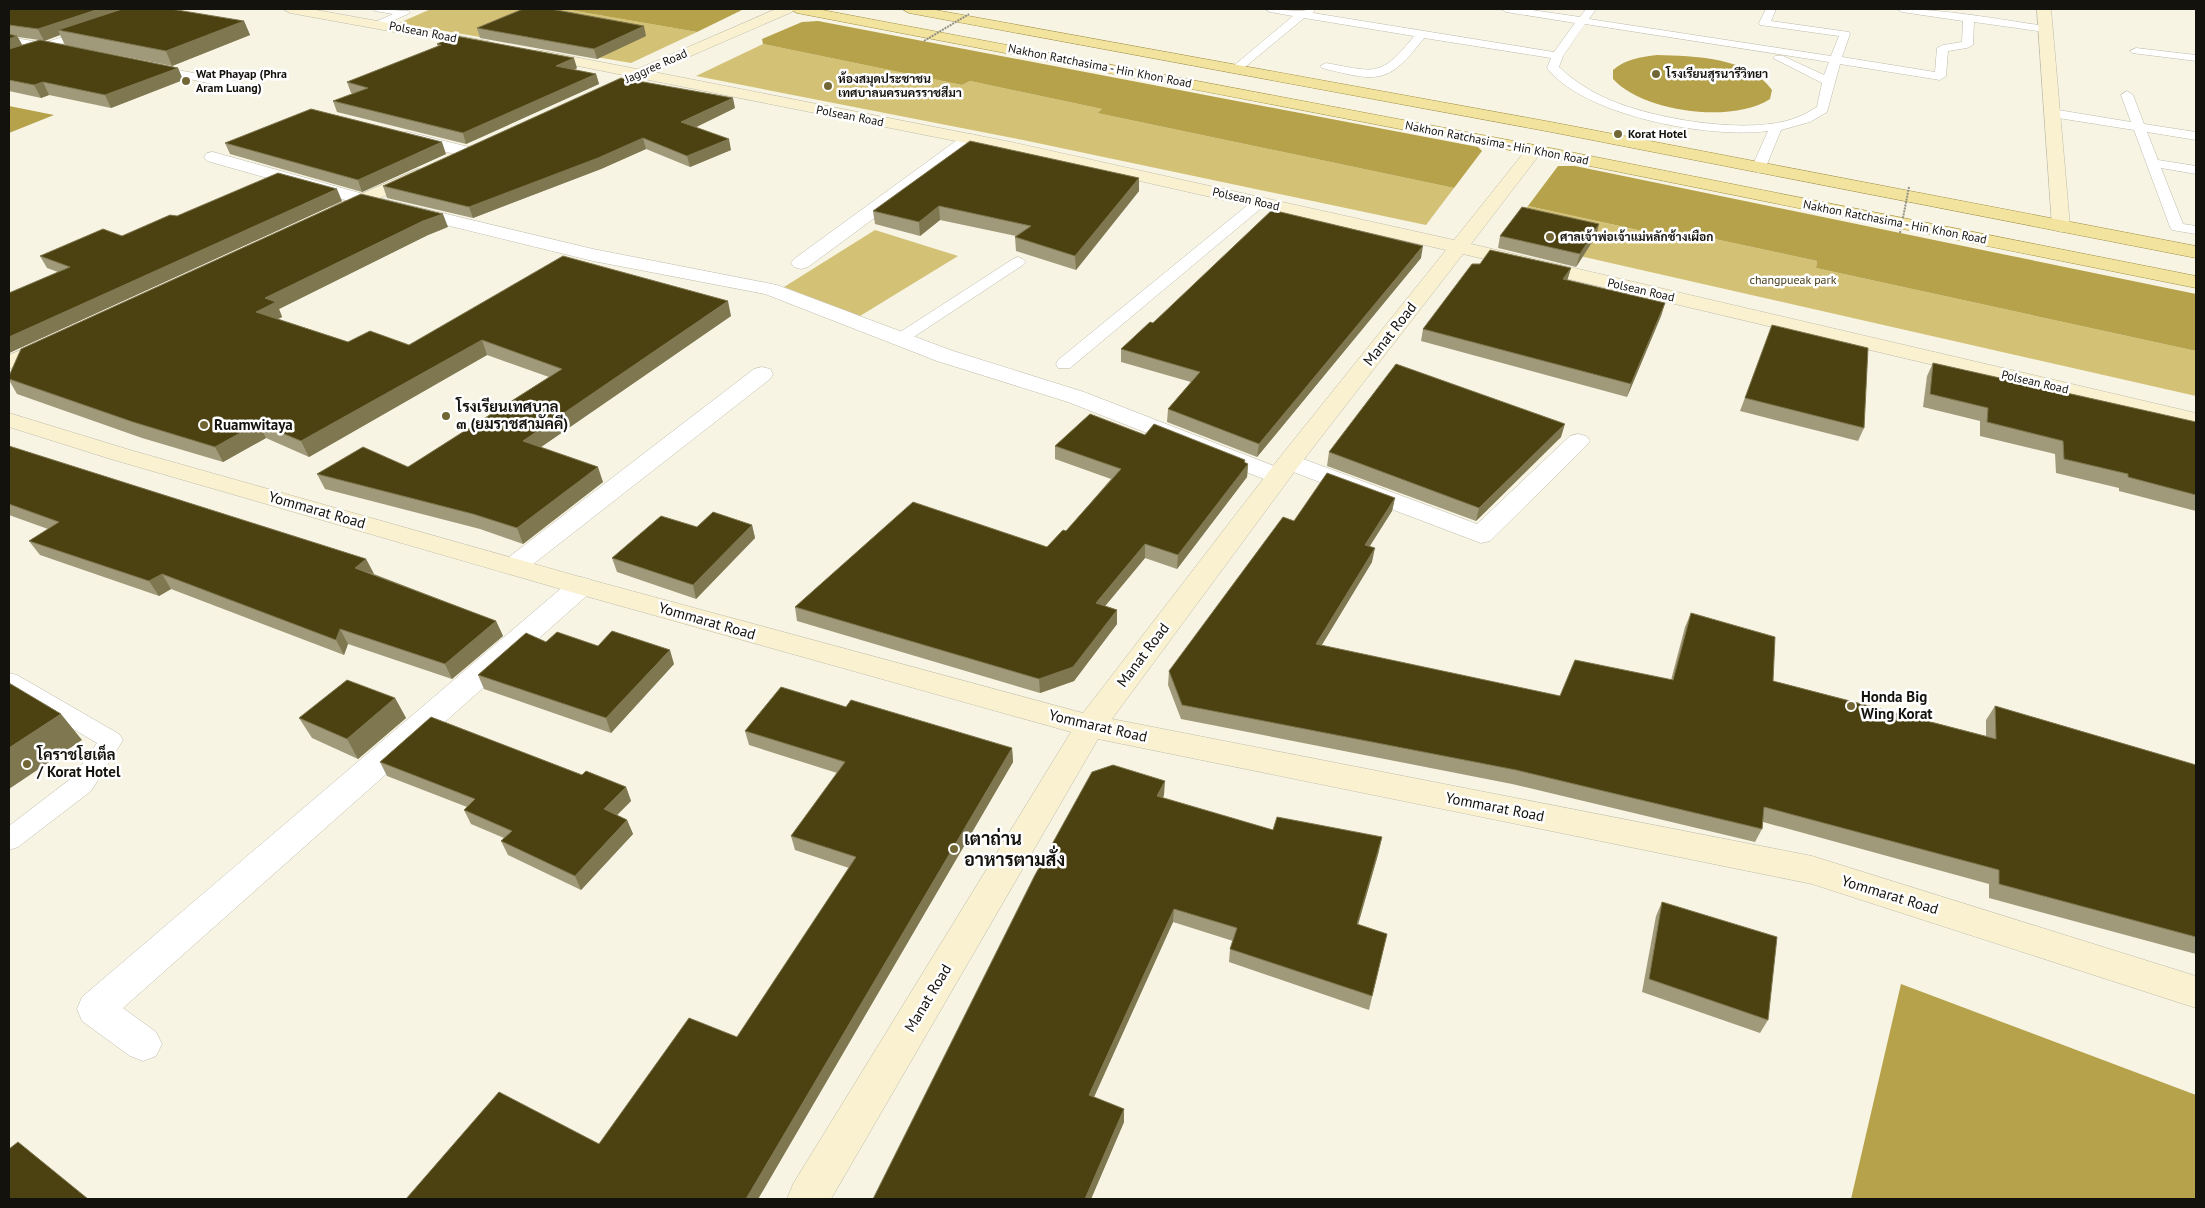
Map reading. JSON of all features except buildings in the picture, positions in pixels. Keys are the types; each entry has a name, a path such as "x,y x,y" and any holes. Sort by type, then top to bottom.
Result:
{"main road":[{"name":"Nakhon Ratchasima - Hin Khon Road","path":"797,9 1535,150 2196,282"},
{"name":"Nakhon Ratchasima - Hin Khon Road","path":"909,9 1551,127 2196,252"},
{"path":"1535,150 1551,127"}],"street":[{"name":"Polsean Road","path":"294,9 379,16 504,48"},
{"name":"Jaggree Road","path":"612,86 787,9"},
{"path":"2044,9 2060,226"},
{"name":"Polsean Road","path":"523,51 970,139 1260,202 2196,420"},
{"path":"392,133 467,152"},
{"path":"801,263 970,139"},
{"path":"317,220 485,144"},
{"name":"Manat Road","path":"808,1199 1090,726 1283,469 1535,150"},
{"path":"213,157 362,199 593,255 770,289 945,356 1076,397 1481,536 1578,441"},
{"path":"9,363 63,338"},
{"path":"514,566 762,374"},
{"name":"Yommarat Road","path":"9,420 122,455 581,586 848,661 1090,726 1812,870 2196,992"},
{"path":"143,1044 95,1009 581,586"}],"lane":[{"path":"1270,9 1557,56"},
{"path":"1235,70 1302,14 1314,9"},
{"path":"1506,9 1940,76 1943,48 1967,44 1969,18"},
{"path":"1591,9 1557,56 1553,68 1564,79 1613,106 1654,118 1700,125 1741,128 1776,127 1806,119 1823,109 1828,81 1845,34 1764,23 1771,9"},
{"path":"1902,9 2045,29"},
{"path":"18,56 100,27"},
{"path":"1326,66 1367,73 1389,70 1421,34"},
{"path":"9,40 65,50"},
{"path":"1753,47 1828,81"},
{"path":"2136,51 2196,58"},
{"path":"142,66 240,86"},
{"path":"2127,95 2177,226 2196,230"},
{"path":"2052,113 2196,136"},
{"path":"1758,168 1776,127"},
{"path":"2153,163 2196,170"},
{"path":"1064,364 1260,202"},
{"path":"900,339 1018,262"},
{"path":"9,681 111,740 82,784 9,840"}],"path":[{"path":"924,41 969,14"},
{"path":"1900,233 1909,187"}],"green space":[{"path":"431,9 564,9 697,32 631,63 399,23"},
{"path":"763,44 962,85 970,81 1102,109 1097,113 1454,188 1426,225 1023,140 696,76"},
{"name":"changpueak park","path":"1528,206 1678,239 1682,232 1817,261 1816,268 2196,351 2196,396 1505,239"},
{"path":"875,230 958,256 860,316 784,287"}],"shaded area":[{"path":"564,9 735,9 742,10 697,32"},
{"path":"818,21 1478,147 1482,151 1454,188 1097,113 1102,109 970,81 962,85 763,44 762,39 802,22"},
{"path":"1657,55 1720,60 1735,65 1750,71 1762,79 1772,90 1770,99 1754,107 1734,111 1688,111 1645,100 1627,90 1613,79 1613,70 1623,63"},
{"path":"9,106 54,115 9,133"},
{"path":"1558,166 1575,166 2196,294 2196,351 1816,268 1817,261 1682,232 1679,239 1528,206"},
{"path":"1901,984 2196,1095 2196,1199 1851,1199"}],"place":[{"name":"โรงเรียนสุรนารีวิทยา","path":"1656,74"},
{"name":"Wat Phayap (Phra Aram Luang)","path":"186,81"},
{"name":"ห้องสมุดประชาชน เทศบาลนครนครราชสีมา","path":"828,86"},
{"name":"Korat Hotel","path":"1618,134"},
{"name":"ศาลเจ้าพ่อเจ้าแม่หลักช้างเผือก","path":"1550,237"},
{"name":"โรงเรียนเทศบาล ๓ (ยมราชสามัคคี)","path":"446,416"},
{"name":"Ruamwitaya","path":"204,425"},
{"name":"Honda Big Wing Korat","path":"1851,706"},
{"name":"โคราชโฮเต็ล / Korat Hotel","path":"27,764"},
{"name":"เตาถ่าน อาหารตามสั่ง","path":"954,849"}]}
